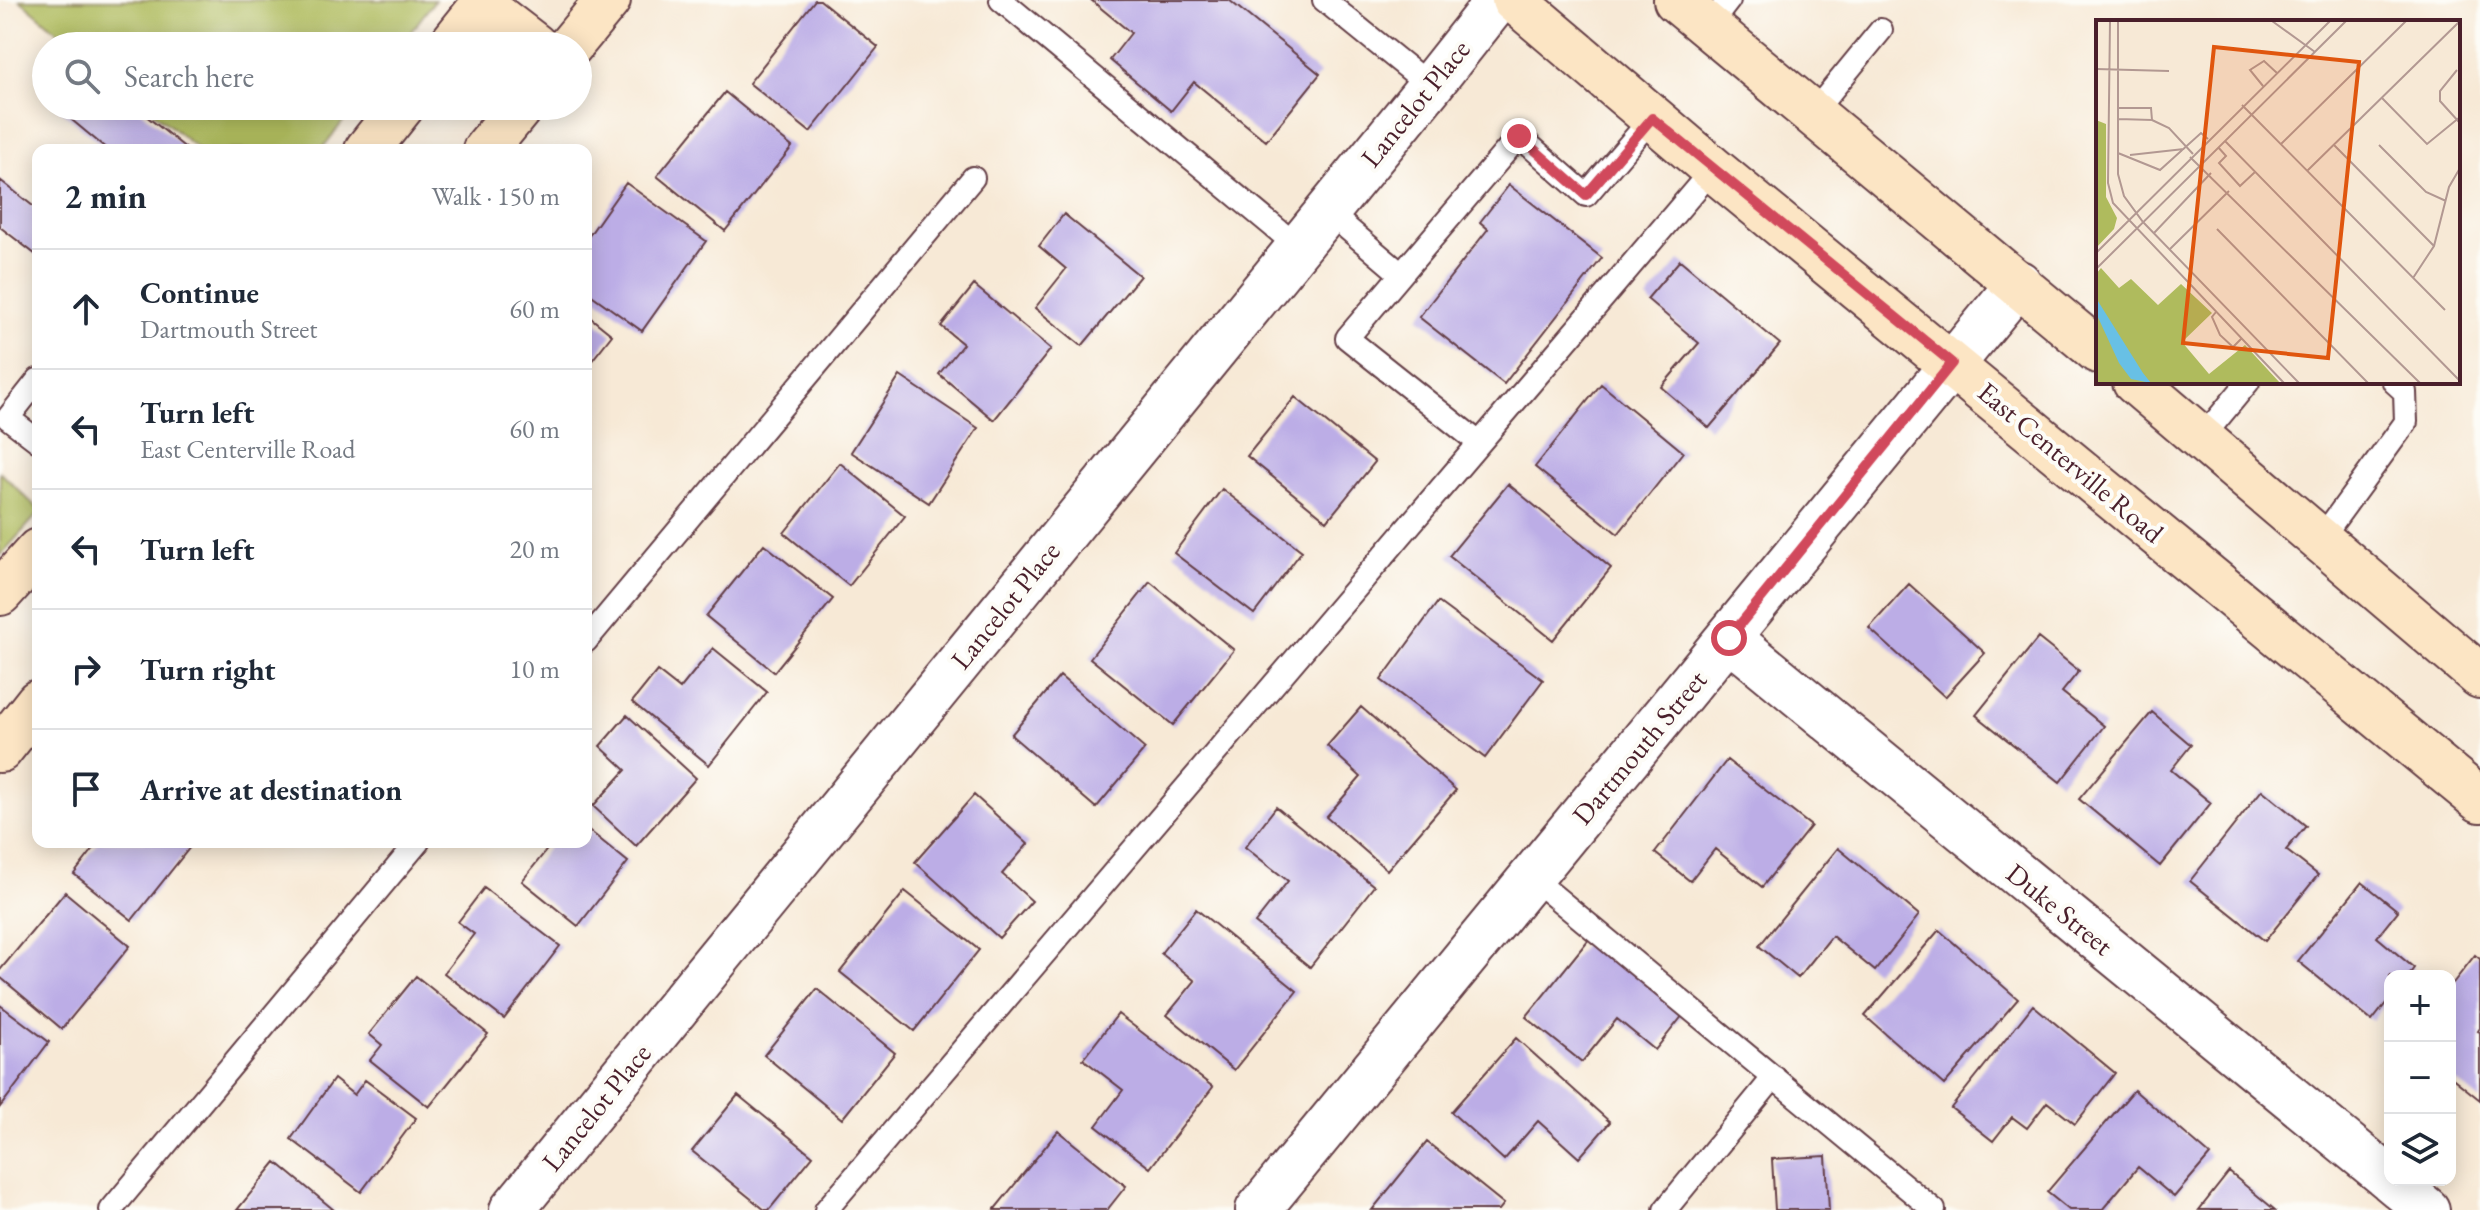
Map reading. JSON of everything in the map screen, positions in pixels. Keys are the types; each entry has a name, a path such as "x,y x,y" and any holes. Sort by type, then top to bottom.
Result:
{"main road":[{"path":"582,32 608,0"},
{"name":"East Centerville Road","path":"1514,0 1713,169 2480,800"},
{"path":"461,32 485,3 519,32"},
{"path":"1704,9 1813,113 2096,349"},
{"path":"372,144 391,120"},
{"path":"490,144 510,120"},
{"path":"2137,384 2480,676"},
{"path":"0,593 32,558"},
{"path":"0,750 32,710"}],"street":[{"name":"Lancelot Place","path":"512,1210 1498,0"},
{"name":"Dartmouth Street","path":"1258,1210 2019,283"},
{"name":"Duke Street","path":"1729,638 2384,1175"},
{"name":"Duke Street","path":"2397,1186 2427,1210"}],"lane":[{"path":"1001,0 1297,246"},
{"path":"1324,0 1430,86"},
{"path":"1813,113 1881,30"},
{"path":"1479,443 1347,338 1519,136 1586,195 1652,118"},
{"path":"826,1210 1713,169"},
{"path":"592,634 973,178"},
{"path":"1327,211 1401,274"},
{"path":"2201,439 2246,384"},
{"path":"2320,540 2406,422 2405,392 2396,384"},
{"path":"32,388 8,418 32,436"},
{"path":"111,1210 413,848"},
{"path":"1531,877 1934,1210"},
{"path":"1665,1210 1774,1077"}],"green space":[{"path":"20,0 435,0 411,32 58,32"},
{"path":"163,120 344,120 326,144 192,144"},
{"path":"0,472 32,503 32,521 0,556"}],"building":[{"path":"815,0 820,0 878,47 810,132 749,83"},
{"path":"1091,0 1229,0 1320,74 1266,141 1194,82 1171,111 1110,60 1131,33"},
{"path":"725,92 792,147 725,231 657,176"},
{"path":"72,120 151,120 181,144 101,144"},
{"path":"0,180 32,205 32,252 0,227"},
{"path":"626,183 706,241 642,331 592,295 592,231"},
{"path":"1509,185 1602,258 1504,384 1419,317 1488,229 1480,222"},
{"path":"1064,214 1140,276 1082,346 1035,308 1066,269 1039,246"},
{"path":"1680,260 1780,344 1709,428 1661,387 1699,343 1647,299"},
{"path":"974,285 1051,349 994,420 939,374 963,344 941,326"},
{"path":"592,319 612,335 592,360"},
{"path":"900,376 978,428 929,503 851,452"},
{"path":"1601,384 1683,452 1618,534 1535,467"},
{"path":"1295,397 1375,462 1327,521 1247,456"},
{"path":"840,463 905,516 849,586 784,533"},
{"path":"1508,484 1611,568 1553,640 1449,556"},
{"path":"1222,489 1302,551 1254,614 1174,553"},
{"path":"764,544 833,599 774,672 706,616"},
{"path":"1150,582 1234,650 1173,725 1090,658"},
{"path":"1909,584 1985,653 1945,697 1869,628"},
{"path":"1438,602 1543,680 1485,758 1381,680"},
{"path":"2038,638 2079,671 2062,692 2104,726 2060,782 1976,715"},
{"path":"713,648 767,692 709,765 632,702 657,671 680,689"},
{"path":"1060,676 1145,749 1096,808 1011,735"},
{"path":"1361,707 1456,790 1387,870 1326,817 1361,777 1327,746"},
{"path":"2152,712 2191,745 2171,770 2211,803 2160,866 2079,799"},
{"path":"627,715 696,778 636,846 593,806 626,770 600,746"},
{"path":"1727,760 1811,826 1762,887 1715,849 1690,881 1655,853"},
{"path":"2262,790 2306,826 2286,850 2318,875 2265,941 2190,881"},
{"path":"974,795 1028,844 1002,874 1032,901 999,938 915,862"},
{"path":"1276,807 1374,886 1310,967 1255,923 1288,881 1245,847"},
{"path":"592,833 628,862 578,926 522,881 548,848 592,848"},
{"path":"94,848 189,848 132,920 74,874"},
{"path":"1838,848 1919,915 1875,971 1832,936 1798,978 1759,946"},
{"path":"2362,882 2398,911 2377,937 2414,968 2384,970 2384,1006 2372,1021 2298,961"},
{"path":"484,888 560,946 504,1019 444,973 474,934 458,922"},
{"path":"905,891 979,950 914,1031 840,972"},
{"path":"65,892 130,946 62,1029 0,977 0,970"},
{"path":"1196,909 1297,991 1234,1070 1167,1015 1195,981 1161,953"},
{"path":"1939,930 2018,999 1944,1085 1865,1016"},
{"path":"1593,934 1687,1010 1655,1050 1617,1019 1582,1062 1526,1017"},
{"path":"2475,955 2480,959 2480,1100 2456,1081 2456,979"},
{"path":"416,976 488,1034 429,1107 370,1060 382,1045 369,1034"},
{"path":"817,989 895,1053 842,1119 764,1055"},
{"path":"0,1005 49,1042 0,1107"},
{"path":"2033,1005 2115,1073 2075,1124 2047,1102 2027,1128 2012,1117 1993,1141 1951,1108"},
{"path":"1118,1014 1213,1087 1150,1168 1096,1126 1123,1090 1083,1059"},
{"path":"1516,1038 1610,1122 1579,1158 1538,1121 1504,1160 1451,1112"},
{"path":"334,1079 354,1095 365,1080 416,1118 361,1192 291,1139"},
{"path":"2134,1090 2210,1155 2174,1197 2138,1167 2102,1210 2069,1210 2047,1192"},
{"path":"738,1095 813,1156 769,1210 765,1210 692,1151"},
{"path":"1058,1131 1126,1186 1107,1210 994,1210"},
{"path":"1427,1142 1504,1204 1499,1210 1372,1210"},
{"path":"1826,1156 1829,1210 1775,1210 1772,1159"},
{"path":"276,1162 334,1210 237,1210"},
{"path":"2229,1172 2275,1210 2199,1210"}],"route":[{"path":"1519,136 1586,195 1652,118 1952,363 1729,638"}]}
